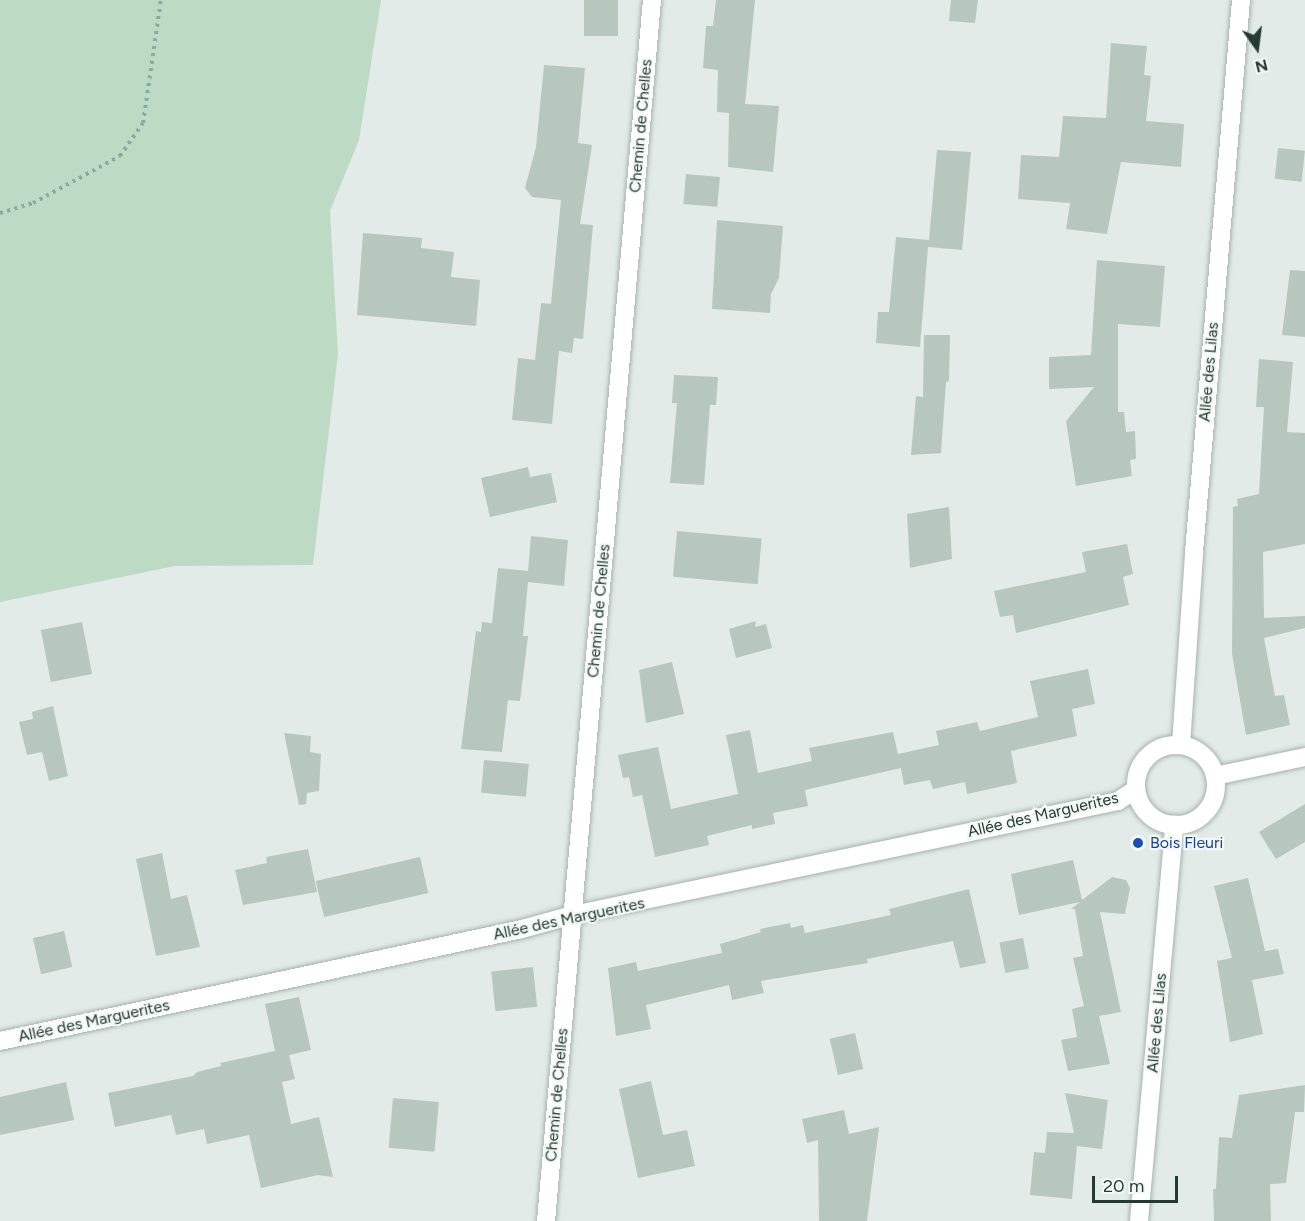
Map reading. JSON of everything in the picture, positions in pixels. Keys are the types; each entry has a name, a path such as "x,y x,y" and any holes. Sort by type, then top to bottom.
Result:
{"street":[{"name":"Chemin de Chelles","path":"546,1221 652,0"},
{"name":"Allée des Lilas","path":"1182,745 1194,552 1241,0"},
{"path":"1182,745 1196,750 1208,761 1215,776 1216,788 1207,811 1186,824 1174,825 1148,815 1135,790 1142,762 1167,746 1182,745"},
{"path":"1215,776 1305,757"},
{"name":"Allée des Marguerites","path":"0,1041 522,929 573,915 1118,801 1135,790"},
{"name":"Allée des Lilas","path":"1139,1221 1174,825"}],"path":[{"path":"0,213 33,203 120,156 142,123 161,0"}],"green space":[{"path":"0,0 381,0 359,140 330,211 338,354 313,565 175,566 0,602"}],"building":[{"path":"584,0 618,0 618,36 584,36"},
{"path":"716,0 755,0 745,104 779,106 773,172 728,167 729,113 717,112 718,70 703,68 706,26 713,26"},
{"path":"951,0 978,0 975,23 949,21"},
{"path":"1111,43 1147,46 1144,75 1151,76 1146,121 1184,124 1181,167 1121,162 1107,234 1066,229 1070,203 1018,199 1021,155 1059,157 1063,116 1106,118"},
{"path":"544,65 585,68 578,143 592,145 580,224 593,225 583,339 574,338 572,353 559,351 552,424 512,420 518,358 535,360 541,303 551,304 561,200 532,197 525,188 536,147"},
{"path":"1278,148 1305,151 1302,182 1275,179"},
{"path":"937,150 971,152 962,250 928,247 920,347 876,343 878,312 889,312 896,237 929,240"},
{"path":"686,174 720,177 717,207 683,204"},
{"path":"717,220 783,226 779,278 771,294 770,313 712,309"},
{"path":"363,233 422,238 421,248 454,252 451,277 480,280 476,326 357,315"},
{"path":"1097,260 1165,266 1160,327 1118,324 1118,412 1124,412 1126,432 1135,431 1136,459 1130,460 1132,476 1076,486 1066,421 1094,387 1049,389 1049,357 1091,355"},
{"path":"1290,270 1305,271 1305,337 1282,335"},
{"path":"924,335 950,335 949,381 946,382 941,453 911,455 916,396 923,397"},
{"path":"1259,359 1293,362 1287,432 1305,433 1305,544 1263,552 1264,618 1305,616 1305,628 1264,638 1275,696 1284,695 1290,725 1246,735 1232,654 1233,507 1238,506 1237,499 1259,494 1264,407 1256,407"},
{"path":"674,375 718,377 716,405 710,405 704,485 670,483 677,403 672,403"},
{"path":"528,467 530,477 551,473 557,502 490,517 481,478"},
{"path":"949,507 952,559 910,568 907,514"},
{"path":"677,531 762,538 758,584 673,577"},
{"path":"531,536 568,540 564,586 528,582 523,636 528,636 520,701 508,700 502,752 461,749 476,631 481,632 482,622 492,623 498,568 528,571"},
{"path":"1127,544 1133,574 1123,577 1129,605 1016,633 1013,615 1000,617 994,591 1086,572 1082,552"},
{"path":"756,621 755,627 766,624 772,648 736,658 729,629"},
{"path":"82,622 92,674 51,682 41,630"},
{"path":"672,662 684,714 646,723 639,670"},
{"path":"1088,669 1095,704 1072,709 1077,736 1011,751 1017,783 967,794 965,782 933,789 930,780 904,785 901,768 805,790 808,806 773,813 775,824 752,829 752,825 707,836 709,845 655,857 642,795 633,797 629,777 623,778 618,755 658,747 671,809 738,794 726,735 750,730 758,773 812,761 809,748 893,732 898,754 939,745 936,731 977,722 980,731 1038,717 1030,681"},
{"path":"53,706 68,776 49,781 42,752 27,755 19,722 33,719 32,712"},
{"path":"284,733 311,736 310,752 321,754 319,791 307,793 306,804 299,805"},
{"path":"484,760 529,764 526,797 481,793"},
{"path":"1305,804 1305,842 1276,859 1259,832"},
{"path":"308,849 317,892 243,905 235,870 267,863 266,857"},
{"path":"162,853 171,899 187,895 200,947 156,956 136,859"},
{"path":"420,857 428,893 324,917 316,881"},
{"path":"1073,860 1082,900 1112,877 1126,880 1130,888 1125,914 1100,912 1121,1012 1099,1016 1110,1064 1068,1071 1061,1040 1077,1037 1072,1009 1084,1006 1073,958 1083,956 1075,909 1071,909 1080,902 1019,915 1011,874"},
{"path":"1248,878 1265,951 1278,949 1284,974 1252,980 1263,1034 1230,1042 1217,961 1232,958 1214,886"},
{"path":"969,889 986,963 960,968 953,941 867,959 868,963 761,981 764,993 732,1000 729,985 646,1005 651,1029 616,1036 608,968 636,962 638,971 722,953 720,944 761,932 760,929 790,923 791,928 803,925 805,933 891,915 889,909"},
{"path":"64,931 72,967 41,974 33,938"},
{"path":"1023,938 1029,968 1005,973 999,943"},
{"path":"533,967 537,1007 495,1011 491,971"},
{"path":"299,997 311,1050 289,1055 295,1079 282,1082 291,1124 319,1117 333,1177 318,1175 261,1188 249,1135 207,1144 204,1129 176,1135 171,1115 115,1127 108,1093 193,1076 197,1072 221,1066 220,1063 275,1051 265,1004"},
{"path":"855,1033 863,1069 838,1075 830,1039"},
{"path":"651,1081 663,1135 687,1130 695,1166 638,1178 619,1089"},
{"path":"66,1082 74,1120 0,1135 0,1097"},
{"path":"1305,1085 1304,1112 1295,1112 1286,1183 1270,1184 1271,1221 1214,1221 1213,1189 1216,1189 1219,1137 1232,1138 1239,1095"},
{"path":"1065,1093 1108,1100 1102,1149 1077,1146 1072,1199 1030,1195 1034,1152 1045,1153 1047,1132 1074,1133"},
{"path":"393,1098 439,1102 434,1152 389,1148"},
{"path":"844,1110 849,1134 879,1127 867,1221 819,1221 818,1140 807,1143 802,1119"}],"place":[{"name":"Bois Fleuri","path":"1138,843"}]}
